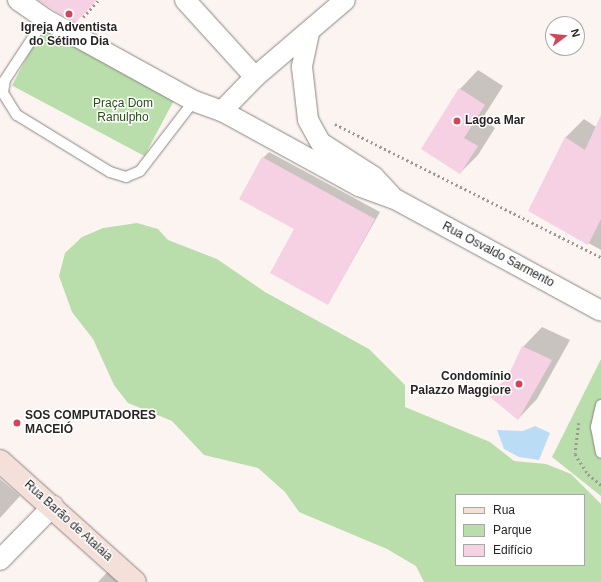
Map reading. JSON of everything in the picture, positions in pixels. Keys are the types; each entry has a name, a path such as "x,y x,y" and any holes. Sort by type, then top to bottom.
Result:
{"main road":[{"name":"Rua Barão de Atalaia","path":"0,461 53,506 135,582"}],"street":[{"name":"Rua Osvaldo Sarmento","path":"18,0 45,19 194,101 222,111 359,186 395,199 601,311"},
{"path":"185,0 255,77"},
{"path":"222,111 255,77 309,33 345,0"},
{"name":"Rua Osvaldo Sarmento","path":"309,33 302,68 308,120 321,142 374,177 395,199"},
{"path":"285,145 308,120"},
{"path":"0,560 53,506"}],"lane":[{"path":"45,19 5,80 3,93 17,115 110,172 126,177 140,171 194,101"},
{"path":"601,405 596,427 601,453"}],"path":[{"path":"330,121 601,257"}],"green space":[{"name":"Praça Dom Ranulpho","path":"42,29 174,99 144,156 12,86"},
{"path":"137,223 158,229 168,240 217,259 265,292 369,349 405,385 405,407 490,442 514,461 546,464 571,474 601,504 601,582 424,582 416,566 387,549 299,512 285,492 258,468 204,455 172,421 128,403 114,385 93,339 72,312 59,276 65,253 82,237 103,228"},
{"path":"601,359 601,496 552,457"}],"water":[{"path":"535,426 550,433 539,460 519,457 504,449 497,430 523,431"}],"building":[{"name":"Igreja Adventista do Sétimo Dia","path":"38,0 97,0 75,23"},
{"name":"Lagoa Mar","path":"459,88 485,105 464,138 478,146 460,174 421,149"},
{"path":"601,115 601,219 588,245 528,211 565,137 585,150"},
{"path":"262,157 375,219 328,305 270,273 294,229 239,199"},
{"name":"Condomínio Palazzo Maggiore","path":"522,346 552,360 518,420 490,397 510,372"}],"place":[{"name":"Igreja Adventista do Sétimo Dia","path":"69,14"},
{"name":"Lagoa Mar","path":"457,121"},
{"name":"Condomínio Palazzo Maggiore","path":"519,384"},
{"name":"SOS COMPUTADORES MACEIÓ","path":"17,423"}]}
